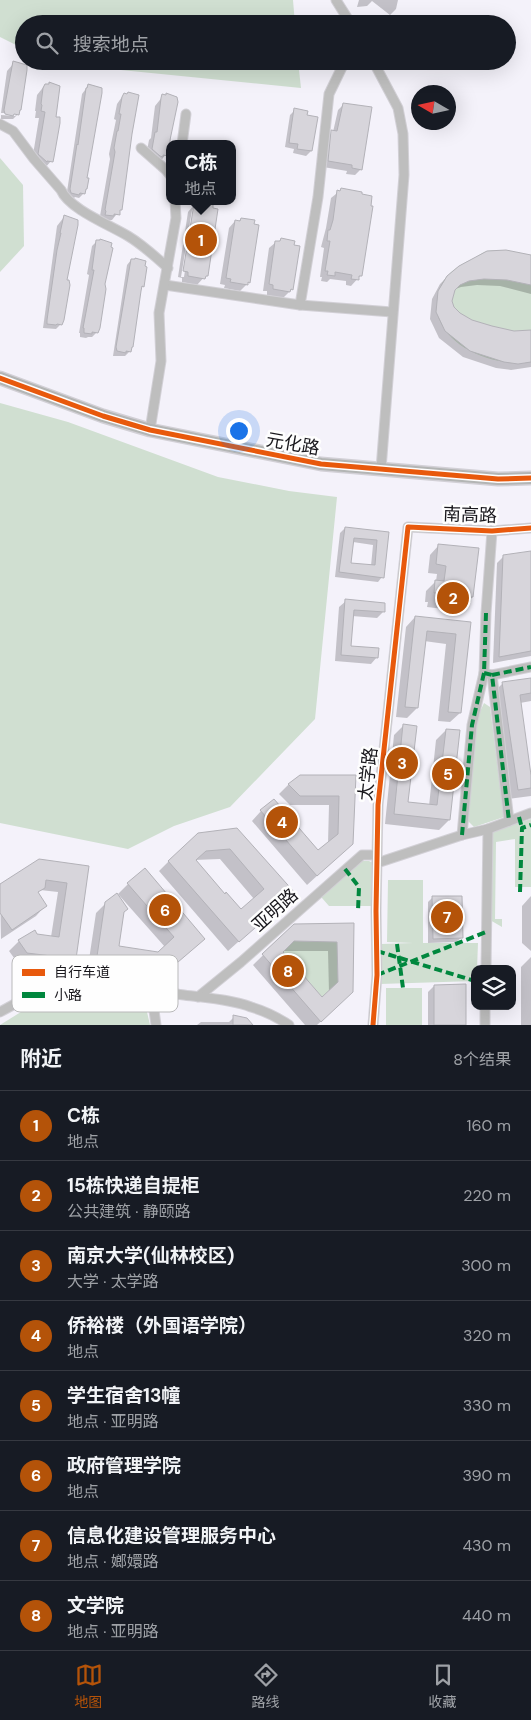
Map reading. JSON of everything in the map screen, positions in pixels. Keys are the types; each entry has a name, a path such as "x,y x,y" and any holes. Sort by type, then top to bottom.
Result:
{"street":[{"path":"336,0 345,15"},
{"path":"300,305 318,197 329,94 341,70"},
{"path":"378,70 398,108 403,134 404,175 381,469"},
{"path":"183,140 186,114"},
{"path":"0,124 13,131 64,195 86,213 130,237 168,268"},
{"path":"141,148 166,170"},
{"path":"150,430 162,361 159,313 176,218 175,205"},
{"path":"164,285 300,305 392,312"},
{"name":"元化路","path":"0,378 103,416 150,430 321,464 498,478 531,478"},
{"name":"南高路","path":"408,527 492,531 531,528"},
{"name":"太学路","path":"372,1025 377,975 378,806 408,527"},
{"path":"492,531 486,613 488,674 509,821"},
{"path":"488,674 531,667"},
{"path":"462,835 472,725 488,674"},
{"name":"亚明路","path":"198,996 242,962 362,855 377,859 488,829 531,813"},
{"path":"486,965 488,829"},
{"path":"178,994 250,1006 274,1015 289,1025"},
{"path":"0,1012 12,1006"},
{"path":"485,1025 486,1010"},
{"path":"154,1012 156,1025"}],"green space":[{"path":"0,0 293,0 294,15 15,15 15,44 0,37"},
{"path":"121,70 299,70 301,88"},
{"path":"0,158 23,185 24,246 0,272"},
{"path":"506,250 531,255 531,362 503,362 475,353 451,337 443,326 437,312 438,294 448,275 485,252"},
{"path":"0,403 68,422 218,477 289,491 337,497 315,719 230,807 174,826 128,849 0,823"},
{"path":"484,703 490,707 504,817 474,827 468,821 477,718"},
{"path":"531,819 531,887 515,887 515,839 496,842 495,919 502,919 502,927 490,920 491,832"},
{"path":"360,861 373,863 371,906 329,906 322,898 322,894"},
{"path":"388,880 423,880 423,943 478,943 477,965 471,965 471,981 380,984 381,944 413,943 387,942"},
{"path":"294,941 337,942 338,982 322,997 283,952"},
{"path":"386,988 422,988 422,1025 386,1025"},
{"path":"21,1012 147,1012 150,1025 0,1025"}],"building":[{"path":"13,61 15,62 15,70 27,70 21,110 19,115 14,114 13,116 5,114 4,110"},
{"path":"49,82 60,86 56,117 60,117 60,123 53,162 47,162 38,154 45,112 41,111 43,88"},
{"path":"88,84 102,88 102,93 87,178 89,178 87,189 85,194 80,193 79,195 71,193 70,189"},
{"path":"128,92 139,95 122,210 120,210 120,215 105,215 122,97 124,93 127,94"},
{"path":"166,93 177,97 178,102 170,140 166,140 166,156 163,155 163,157 152,149 155,132 157,132 162,94 166,95"},
{"path":"343,103 372,107 362,170 352,168 352,165 328,161 331,130 337,131"},
{"path":"294,108 308,111 307,115 318,117 312,151 297,149 298,144 289,143"},
{"path":"341,188 372,196 371,206 373,206 362,276 359,276 359,280 351,279 352,275 335,272 335,276 327,275 328,271 325,271 330,241 327,241 328,230 330,230 333,220 337,190 340,191"},
{"path":"194,205 213,205 213,208 218,209 208,276 205,279 188,276 188,272 183,271"},
{"path":"64,215 78,220 67,280 69,280 70,285 62,325 47,324 57,250"},
{"path":"241,218 255,220 254,224 259,225 250,283 248,282 248,285 230,282 231,279 226,278 235,220 240,221"},
{"path":"281,238 295,241 294,245 300,246 293,290 291,289 290,292 273,289 273,285 269,284 275,241 280,241"},
{"path":"100,239 112,243 111,247 113,248 105,284 106,289 100,328 98,333 84,333 83,328 94,270 92,270 96,240"},
{"path":"506,250 531,255 531,285 507,280 484,279 469,281 460,285 455,290 452,301 454,307 460,313 472,320 514,331 531,330 531,362 518,364 504,362 470,351 445,331 436,312 438,291 447,276 459,266 487,251"},
{"path":"135,258 146,261 145,266 147,267 144,287 142,286 141,291 133,347 131,352 126,351 126,353 117,351 116,347 131,259"},
{"path":"345,527 389,532 384,578 339,572","holes":["354,538 377,540 375,565 351,563"]},
{"path":"438,544 479,548 473,597 471,597 470,602 436,598 436,593 434,593 435,580 444,581 446,566 436,564"},
{"path":"531,551 531,651 499,657 503,555"},
{"path":"345,599 385,603 385,612 354,610 351,646 379,648 378,658 341,655"},
{"path":"415,616 471,622 461,713 448,712 456,634 427,631 418,708 405,707"},
{"path":"531,678 531,693 520,695 531,775 531,788 518,790 502,682"},
{"path":"403,724 417,726 408,802 437,805 446,729 460,730 450,820 394,814"},
{"path":"300,775 356,775 353,844 317,876 260,810 274,799 318,850 338,834 339,796 300,796 288,784"},
{"path":"237,828 295,893 239,942 168,861 198,833","holes":["230,849 264,889 241,909 226,892 225,894 196,860 206,851"]},
{"path":"39,859 89,866 77,955 27,953 18,940 35,930 37,934 59,937 67,883 46,880 45,888 38,892 47,906 12,930 0,913 0,884"},
{"path":"145,868 205,939 178,962 178,955 97,955 105,902 117,893 128,909 124,912 119,946 158,952 174,937 127,883"},
{"path":"432,896 462,896 463,938 433,939"},
{"path":"354,923 353,992 321,1022 262,954 294,924","holes":["294,941 337,942 338,982 322,997 283,952"]},
{"path":"466,984 466,1025 434,1025 434,985"},
{"path":"233,1015 247,1018 253,1025 233,1025"}],"marked path":[{"path":"486,613 484,673 492,675 509,821"},
{"path":"492,675 531,667"},
{"path":"462,835 472,725 484,673"},
{"path":"519,817 522,828"},
{"path":"520,892 522,828 531,825"},
{"path":"345,869 359,887 358,911"},
{"path":"377,975 486,932"},
{"path":"397,944 403,988"},
{"path":"377,951 471,980"}],"cycle path":[{"path":"0,378 103,416 150,430 321,464 498,479 531,478"},
{"path":"373,1025 377,975 378,805 408,527 492,531 531,528"}],"place":[{"name":"C栋","path":"201,240"},
{"name":"15栋快递自提柜","path":"453,598"},
{"name":"南京大学(仙林校区)","path":"402,763"},
{"name":"学生宿舍13幢","path":"448,774"},
{"name":"侨裕楼（外国语学院）","path":"282,822"},
{"name":"政府管理学院","path":"165,910"},
{"name":"信息化建设管理服务中心","path":"447,917"},
{"name":"文学院","path":"288,971"}]}
